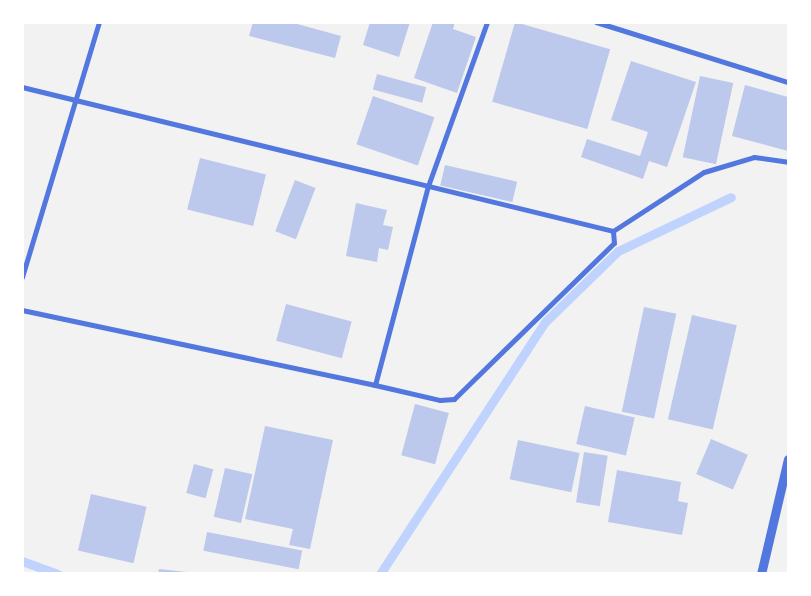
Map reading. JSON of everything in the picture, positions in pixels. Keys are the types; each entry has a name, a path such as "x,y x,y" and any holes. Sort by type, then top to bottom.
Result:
{"street":[{"path":"22,277 99,22"},
{"path":"375,385 428,186 486,22"},
{"path":"596,22 788,82"},
{"path":"22,87 614,231 713,168 754,157 788,162"},
{"path":"22,310 440,400 454,399 614,243 614,231"},
{"path":"761,574 788,459"}],"building":[{"path":"253,22 290,22 341,36 335,58 249,36"},
{"path":"370,22 410,22 399,57 363,45"},
{"path":"433,22 455,22 453,29 476,37 457,93 414,78"},
{"path":"515,22 610,49 587,129 492,102"},
{"path":"631,61 696,82 667,167 649,161 643,179 581,157 587,139 640,156 648,132 611,120"},
{"path":"377,74 426,87 422,103 373,89"},
{"path":"700,76 733,83 716,164 683,157"},
{"path":"745,85 788,97 788,151 732,136"},
{"path":"373,96 434,117 418,165 356,144"},
{"path":"200,158 266,174 253,226 187,209"},
{"path":"445,165 517,182 512,202 440,185"},
{"path":"295,180 316,188 296,239 275,231"},
{"path":"356,203 387,210 383,225 393,227 388,250 379,248 377,262 346,256"},
{"path":"286,304 352,322 342,358 276,341"},
{"path":"644,307 676,314 654,419 622,412"},
{"path":"692,315 737,325 713,430 668,419"},
{"path":"415,404 449,413 435,464 401,455"},
{"path":"585,406 635,417 626,455 576,444"},
{"path":"265,426 333,440 310,549 289,545 293,529 245,519"},
{"path":"711,439 748,455 733,490 696,474"},
{"path":"518,440 580,453 571,492 510,479"},
{"path":"584,452 608,456 600,506 576,502"},
{"path":"194,464 213,469 206,498 186,493"},
{"path":"225,468 252,474 241,523 214,517"},
{"path":"617,470 681,482 678,501 688,503 682,535 608,522"},
{"path":"91,494 147,507 133,563 78,551"},
{"path":"207,532 302,551 299,569 203,551"},
{"path":"159,569 187,572 186,574 158,574"}],"waterway":[{"path":"380,574 545,322 618,251 731,197"},
{"path":"22,561 58,574"}]}
